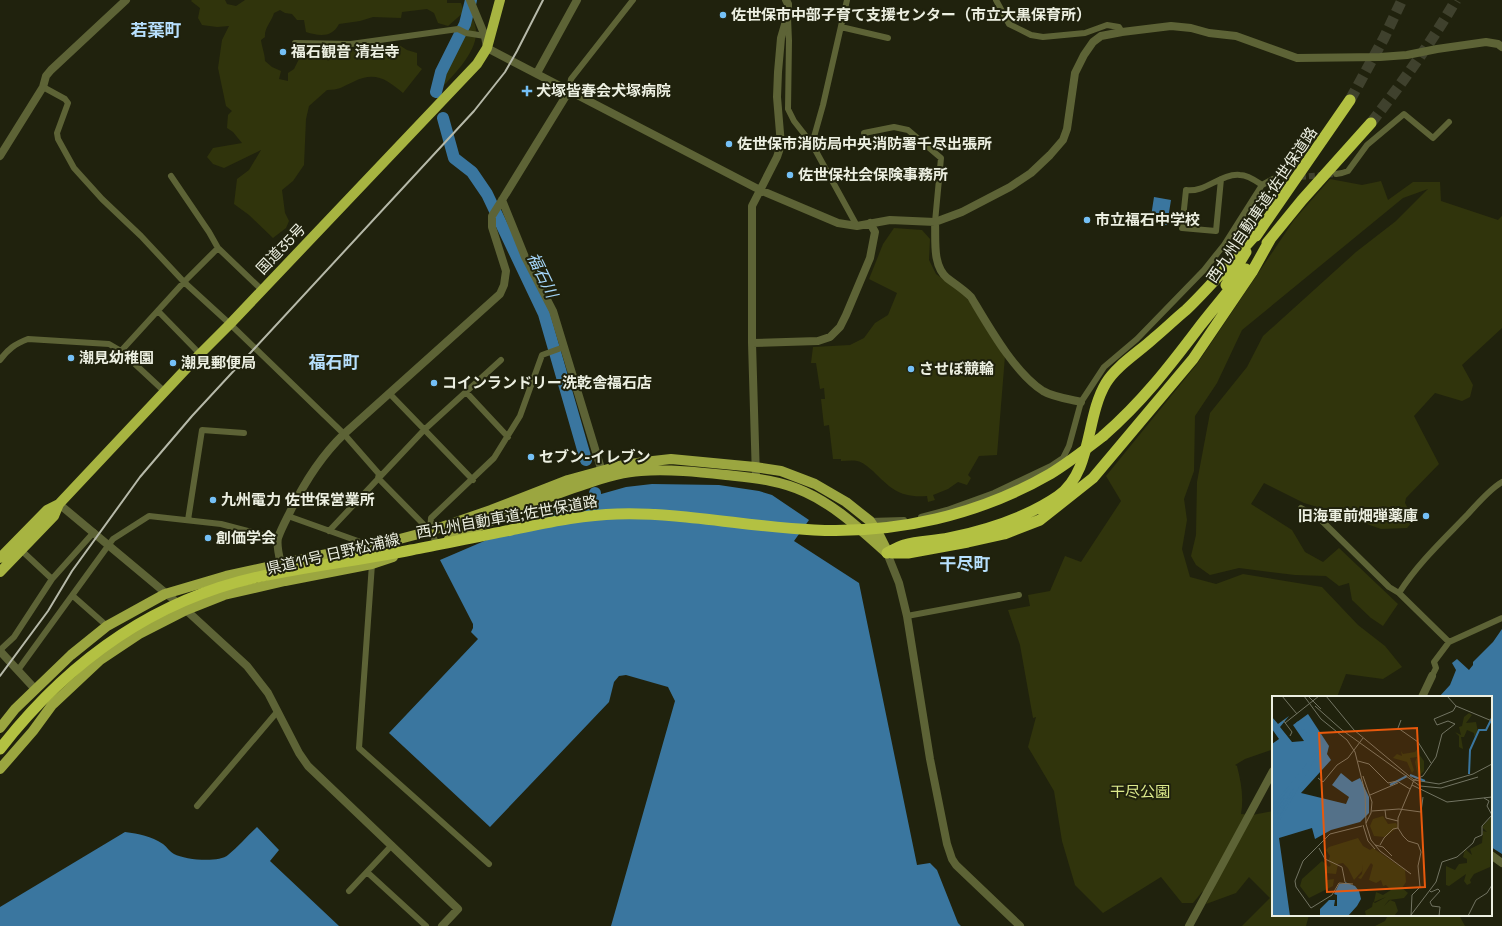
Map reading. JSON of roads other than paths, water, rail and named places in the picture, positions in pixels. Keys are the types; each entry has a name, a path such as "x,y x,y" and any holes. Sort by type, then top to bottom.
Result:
{"highway":[{"name":"国道35号","path":"0,558 47,510 59,504 200,354 458,86 477,64 487,48 500,0"},
{"name":"西九州自動車道;佐世保道路","path":"1200,327 1260,230 1350,100"},
{"name":"西九州自動車道;佐世保道路","path":"0,749 42,700 76,668 98,650 129,629 158,613 194,597 241,581 400,552 580,516 655,514 814,530 876,529 920,523 952,515 1013,493 1070,461 1103,436 1135,407 1172,365 1200,327 1302,200 1371,123"},
{"path":"887,553 905,545 948,538 1021,517 1060,494 1077,475 1083,458 1094,409 1107,382 1127,360 1155,338 1190,306 1260,230"},
{"path":"887,553 908,553 1004,534 1040,520 1093,478 1193,359 1252,272 1271,238"},
{"name":"国道35号","path":"0,572 54,516 59,504"}],"main road":[{"name":"県道11号 日野松浦線","path":"0,769 33,731 52,705 100,660 139,634 186,610 224,595 372,564 437,544 603,474 644,462 670,459 781,471 815,484 846,502 870,521 878,533 887,553"},
{"name":"県道11号 日野松浦線","path":"0,728 15,709 71,655 107,626 165,594 226,576 373,546 430,531 491,510 568,480 603,474 664,471 756,478 789,485 824,502 844,516 887,553"}],"street":[{"path":"0,156 43,87 46,76 126,0"},
{"path":"470,0 485,36 487,48 760,190 838,223 856,226 890,220 935,222 962,212 1010,187 1031,173 1063,140 1067,129 1075,73 1084,55 1093,42 1101,36 1171,26 1191,28 1209,33 1236,36 1297,58 1380,57 1407,55 1486,42 1498,44 1502,47"},
{"path":"537,73 577,0"},
{"path":"285,581 278,548 278,538 300,491 313,469 344,434 500,294 504,285 506,270 494,237 492,216 569,91 571,79 633,0"},
{"path":"786,0 788,4 790,41 788,109 794,121 812,144 856,226"},
{"path":"812,144 823,105 847,0"},
{"path":"996,0 1009,24 1031,34 1042,37 1085,33 1107,25 1119,27 1122,32"},
{"path":"756,478 752,343 752,206 777,157 781,145 777,97 778,72 781,38 788,14"},
{"path":"841,27 888,38"},
{"path":"295,44 351,44 458,29 485,36"},
{"path":"43,87 65,99 68,103 57,133 58,139 74,168 102,199 141,236 184,282 230,324 344,434 379,474 378,478 430,531 437,544"},
{"path":"1336,174 1342,174 1348,171 1368,145 1404,114 1433,138 1448,122"},
{"path":"864,133 894,127 908,130 941,158 935,222 936,257 940,270 947,278 962,288 971,297 1015,364 1030,381 1044,391 1081,402"},
{"path":"1221,180 1216,231 1182,228 1186,190 1196,190 1230,176 1240,175 1262,185"},
{"path":"171,176 209,232 218,248 262,290"},
{"path":"870,521 915,518 947,510 994,493 1051,466 1063,458 1069,446 1081,402 1104,367 1137,338 1204,270 1224,245 1262,185 1273,179"},
{"path":"501,200 524,258 553,311 562,348 603,474"},
{"path":"752,343 818,341 830,337 840,326 870,258 875,232 870,224"},
{"path":"121,351 184,282 218,248"},
{"path":"158,310 200,354"},
{"path":"0,360 7,350 16,343 28,339 109,344 121,351 165,392"},
{"path":"430,531 431,518 494,458 508,437 520,416 542,355 562,348"},
{"path":"329,531 424,430 501,360"},
{"path":"466,392 508,437"},
{"path":"389,393 472,480"},
{"path":"188,520 202,430 244,433"},
{"path":"1398,593 1412,573 1497,484 1502,482"},
{"path":"59,504 186,610 247,666 268,693 299,753 308,766 458,909 442,926"},
{"path":"1301,508 1320,519 1389,587 1398,593 1449,642"},
{"path":"18,670 113,539 149,516 221,524 278,538"},
{"path":"288,516 373,546"},
{"path":"35,689 0,650 14,637 52,579 94,532"},
{"path":"21,550 52,579"},
{"path":"887,553 899,583 907,616 930,759 947,844 952,859 956,866 1020,926"},
{"path":"372,564 359,748 489,864"},
{"path":"907,616 1019,595"},
{"path":"73,596 107,626"},
{"path":"1422,696 1436,668 1434,662 1449,642 1502,618"},
{"path":"197,806 277,712"},
{"path":"1189,926 1272,773"},
{"path":"349,891 392,845"},
{"path":"1492,856 1502,863"},
{"path":"367,872 426,926"}],"water":[{"path":"1154,197 1171,200 1167,225 1150,223"},
{"path":"652,484 719,485 759,491 772,495 809,520 794,541 859,583 917,865 930,863 937,870 958,923 961,926 611,926 675,701 668,687 626,675 619,676 614,682 609,702 490,827 389,733 478,639 471,632 473,624 440,560 580,500 626,487"},
{"path":"1502,629 1502,854 1492,848 1492,696 1440,696 1450,685 1456,670 1452,663 1457,659 1469,670 1473,665 1473,662 1493,642"},
{"path":"257,827 279,850 270,861 339,926 0,926 0,907 125,832 154,839 179,856 210,860 224,858"}],"waterway":[{"name":"福石川","path":"436,92 441,72 465,24 471,0"},
{"name":"福石川","path":"443,118 454,158 472,172 487,194 544,314 586,460"}],"tunnel":[{"path":"1350,100 1384,38 1402,0"},
{"path":"1371,123 1416,63 1456,0"},
{"path":"1273,179 1336,174"}],"railway":[{"path":"0,676 48,611 72,571 140,477 192,416 474,111 505,72 543,0"}],"place":[{"name":"佐世保市中部子育て支援センター（市立大黒保育所）","path":"723,15"},
{"name":"福石観音 清岩寺","path":"283,52"},
{"name":"犬塚皆春会犬塚病院","path":"527,91"},
{"name":"佐世保市消防局中央消防署千尽出張所","path":"729,144"},
{"name":"佐世保社会保険事務所","path":"790,175"},
{"name":"市立福石中学校","path":"1087,220"},
{"name":"潮見幼稚園","path":"71,358"},
{"name":"潮見郵便局","path":"173,363"},
{"name":"させぼ競輪","path":"911,369"},
{"name":"コインランドリー洗乾舎福石店","path":"434,383"},
{"name":"セブン-イレブン","path":"531,457"},
{"name":"九州電力 佐世保営業所","path":"213,500"},
{"name":"旧海軍前畑弾薬庫","path":"1426,516"},
{"name":"創価学会","path":"208,538"}],"district":[{"name":"若葉町","path":"156,30"},
{"name":"福石町","path":"334,362"},
{"name":"干尽町","path":"965,564"}],"park label":[{"name":"干尽公園","path":"1140,792"}]}
